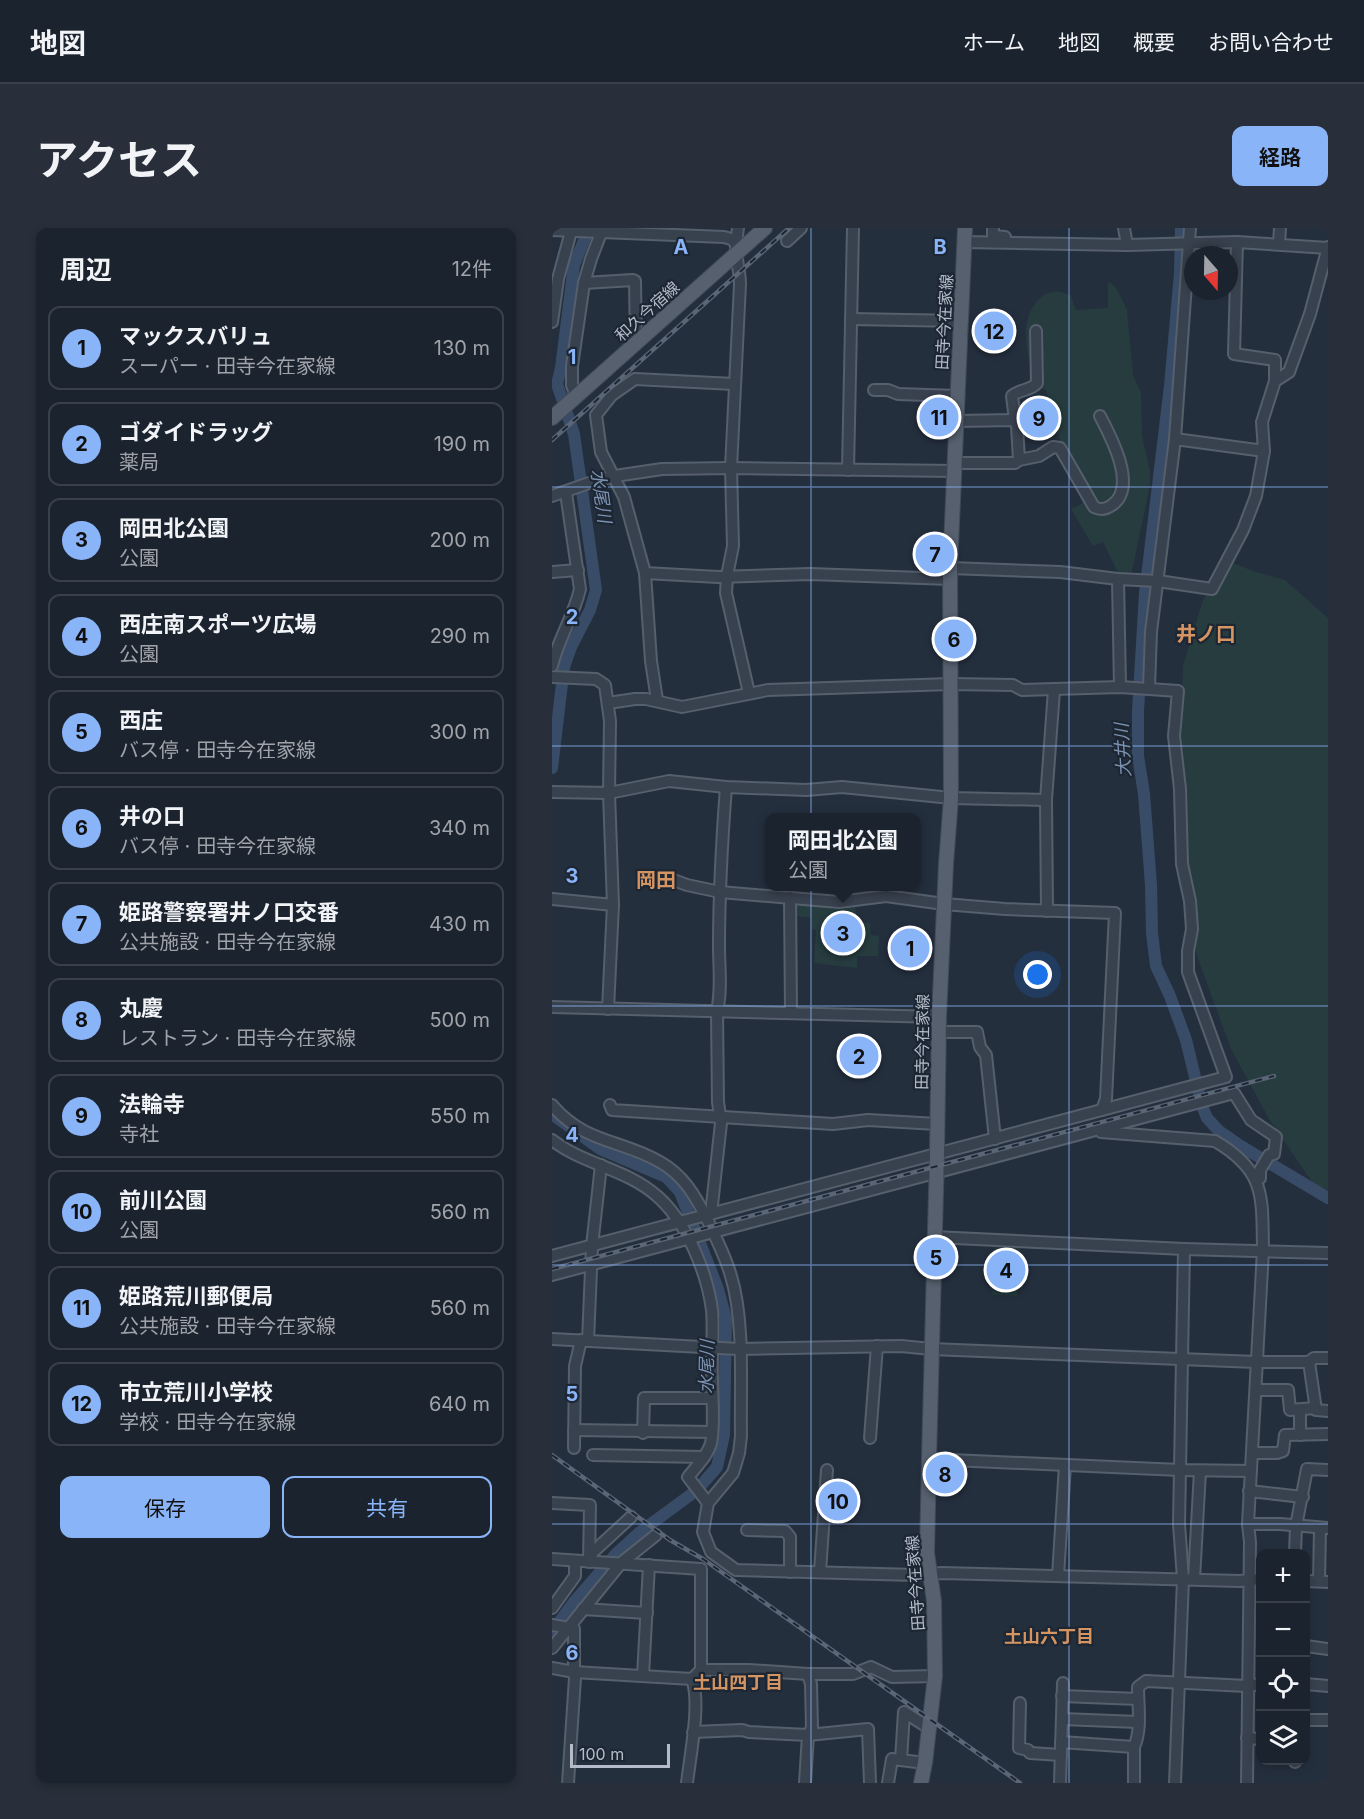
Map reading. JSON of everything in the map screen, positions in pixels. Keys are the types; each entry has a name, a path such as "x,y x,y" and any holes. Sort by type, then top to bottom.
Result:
{"main road":[{"name":"和久今宿線","path":"552,418 736,249 765,228"},
{"name":"田寺今在家線","path":"921,1783 935,1676 934,1601 927,1553 931,1349 939,1017 951,798 950,573 965,228"}],"street":[{"path":"738,228 736,249 740,284 731,468 733,546 726,593 749,693"},
{"path":"786,241 801,228"},
{"path":"848,470 854,228"},
{"path":"993,228 993,236 1038,237 1038,244"},
{"path":"1124,228 1127,245"},
{"path":"1149,688 1152,632 1175,439 1190,228"},
{"path":"1279,243 1280,228"},
{"path":"552,321 558,279 572,229"},
{"path":"552,230 603,230 724,237 736,249"},
{"path":"576,396 572,385 572,366 584,283 603,230"},
{"path":"964,242 1127,245 1237,242 1328,247 1310,314 1289,372 1275,381"},
{"path":"645,573 727,576 1060,572 1158,581 1212,589 1243,530 1256,496 1264,451 1262,423 1275,381 1275,360 1234,354 1237,242"},
{"path":"584,283 635,281 636,343"},
{"path":"851,319 961,321"},
{"path":"1020,460 1012,396 1037,383 1036,331"},
{"path":"657,700 651,661 645,573 624,497 601,452 596,415 612,395 635,380 734,384"},
{"path":"874,390 888,390 898,394 957,396"},
{"path":"552,496 615,476 662,469 848,470 954,467 1015,463 1039,456 1053,447 1059,448 1094,507 1102,510 1110,507 1120,495 1124,474 1100,416"},
{"path":"956,421 1015,420"},
{"path":"1175,439 1264,451"},
{"path":"552,666 579,589 566,493"},
{"path":"552,572 578,570"},
{"path":"1118,579 1126,687"},
{"path":"552,677 596,680 606,685 610,720 609,793 613,905 608,1009"},
{"path":"552,1257 1226,1077 1188,972 1188,951 1192,929 1190,901 1182,864 1180,789 1174,736 1178,691 1126,687 1059,687 1054,690 1022,690 1013,685 951,684 768,690 682,707 657,700 635,699 608,703"},
{"path":"1047,911 1046,800 1054,690"},
{"path":"558,792 609,793 669,781 726,787 806,790 842,787 951,798 1046,800"},
{"path":"708,1215 721,1123 717,1011 720,999 721,845 726,787"},
{"path":"671,879 720,892 839,902 886,896 944,904 1115,913 1106,1099 1102,1110"},
{"path":"790,897 791,1012"},
{"path":"552,899 613,905"},
{"path":"552,1007 939,1017"},
{"path":"939,1032 977,1032 980,1047 986,1055 995,1139"},
{"path":"1220,1079 1227,1095"},
{"path":"552,1275 1234,1093 1251,1120 1276,1137 1274,1154 1269,1155 1258,1175 1263,1209 1263,1250 1248,1524 1255,1579 1248,1639 1247,1783"},
{"path":"552,1105 581,1130 661,1162 678,1175 708,1215 733,1286 737,1306 739,1453 733,1473 708,1503 704,1532 711,1552 736,1570 1240,1581 1255,1579"},
{"path":"610,1105 612,1110 833,1124 868,1120 937,1124"},
{"path":"1092,1132 1215,1141 1227,1148 1258,1175"},
{"path":"552,1140 579,1156 630,1178 656,1194 680,1222 699,1259 712,1311 711,1443 704,1457 688,1477 708,1503"},
{"path":"574,1448 575,1366 584,1341 601,1165"},
{"path":"934,1237 1184,1249 1328,1253"},
{"path":"1184,1249 1179,1524 1188,1579"},
{"path":"552,1339 739,1349 901,1346 1256,1362 1309,1362 1314,1358 1328,1358"},
{"path":"870,1438 877,1346"},
{"path":"1309,1362 1316,1410 1328,1411"},
{"path":"1257,1390 1288,1390 1290,1410 1315,1407"},
{"path":"643,1433 644,1398 712,1398"},
{"path":"1299,1410 1300,1435"},
{"path":"574,1430 643,1433 711,1432"},
{"path":"1252,1453 1277,1454 1283,1451 1284,1435 1328,1434"},
{"path":"593,1455 704,1457"},
{"path":"929,1459 1200,1471 1251,1471"},
{"path":"1058,1576 1065,1465"},
{"path":"1295,1549 1296,1526 1307,1469 1328,1470"},
{"path":"820,1572 827,1470"},
{"path":"1175,1783 1179,1684 1200,1471"},
{"path":"1250,1491 1303,1497"},
{"path":"552,1503 590,1505 589,1562"},
{"path":"589,1562 593,1552 631,1517"},
{"path":"1248,1524 1324,1528 1323,1582"},
{"path":"747,1530 785,1531 790,1537 790,1572"},
{"path":"552,1648 621,1563 656,1535"},
{"path":"552,1559 701,1569 701,1670 692,1679 574,1672 552,1668"},
{"path":"552,1608 575,1576 575,1561"},
{"path":"644,1676 649,1565"},
{"path":"583,1609 647,1613"},
{"path":"552,1625 574,1629 575,1678 568,1783"},
{"path":"1248,1639 1256,1640"},
{"path":"1310,1647 1328,1649"},
{"path":"701,1670 853,1674 871,1667 892,1677 935,1676"},
{"path":"805,1783 808,1735 812,1728 811,1684 808,1674"},
{"path":"687,1783 693,1732 694,1685 692,1679"},
{"path":"1134,1783 1138,1687 1146,1681 1179,1684 1256,1685"},
{"path":"1060,1783 1063,1683"},
{"path":"1310,1684 1328,1686"},
{"path":"1062,1696 1138,1699"},
{"path":"1020,1703 1019,1748 1028,1750 1030,1753 1061,1755"},
{"path":"901,1760 904,1712 929,1728"},
{"path":"1247,1718 1256,1718"},
{"path":"1062,1719 1138,1722"},
{"path":"1310,1720 1328,1720"},
{"path":"693,1732 742,1730 808,1735 868,1730 870,1783"},
{"path":"1247,1738 1256,1739"},
{"path":"1061,1742 1134,1747"},
{"path":"888,1783 892,1759 925,1763"}],"green space":[{"path":"1108,282 1117,290 1127,310 1133,375 1141,393 1142,436 1150,471 1150,486 1132,571 1129,575 1120,577 1103,542 1093,546 1071,509 1090,499 1067,457 1054,424 1046,390 1036,385 1026,338 1029,314 1044,295 1054,292 1068,294 1076,310 1108,308"},
{"path":"1226,560 1285,580 1328,618 1328,1190 1314,1185 1269,1119 1231,1049 1192,942 1177,840 1183,666 1203,600"},
{"path":"800,901 855,903 857,922 870,923 871,935 879,936 878,956 857,956 857,968 814,963 816,930 811,929 812,918 794,916 794,907"},
{"path":"996,1245 1020,1246 1017,1296 992,1295"}],"waterway":[{"name":"水尾川","path":"552,768 564,667 571,647 590,610 596,590 574,434 557,384 574,265 589,228"},
{"name":"大井川","path":"1181,228 1180,273 1170,386 1145,593 1138,711 1138,756 1144,794 1156,966 1186,1040 1207,1118 1219,1131 1239,1145 1328,1198"},
{"name":"水尾川","path":"552,1114 600,1149 666,1177 680,1192 718,1289 726,1319 724,1435 717,1467 697,1490 640,1532 615,1555 574,1602 552,1632"}],"railway":[{"path":"552,440 789,228"},
{"path":"552,1269 1274,1076"},
{"path":"552,1455 670,1540 703,1559 1020,1783"}],"place":[{"name":"市立荒川小学校","path":"994,331"},
{"name":"姫路荒川郵便局","path":"939,417"},
{"name":"法輪寺","path":"1039,418"},
{"name":"姫路警察署井ノ口交番","path":"935,554"},
{"name":"井の口","path":"954,639"},
{"name":"岡田北公園","path":"843,933"},
{"name":"マックスバリュ","path":"910,948"},
{"name":"ゴダイドラッグ","path":"859,1056"},
{"name":"西庄","path":"936,1257"},
{"name":"西庄南スポーツ広場","path":"1006,1270"},
{"name":"丸慶","path":"945,1474"},
{"name":"前川公園","path":"838,1501"}],"district":[{"name":"井ノ口","path":"1206,634"},
{"name":"岡田","path":"656,880"},
{"name":"土山六丁目","path":"1049,1637"},
{"name":"土山四丁目","path":"738,1683"}]}
